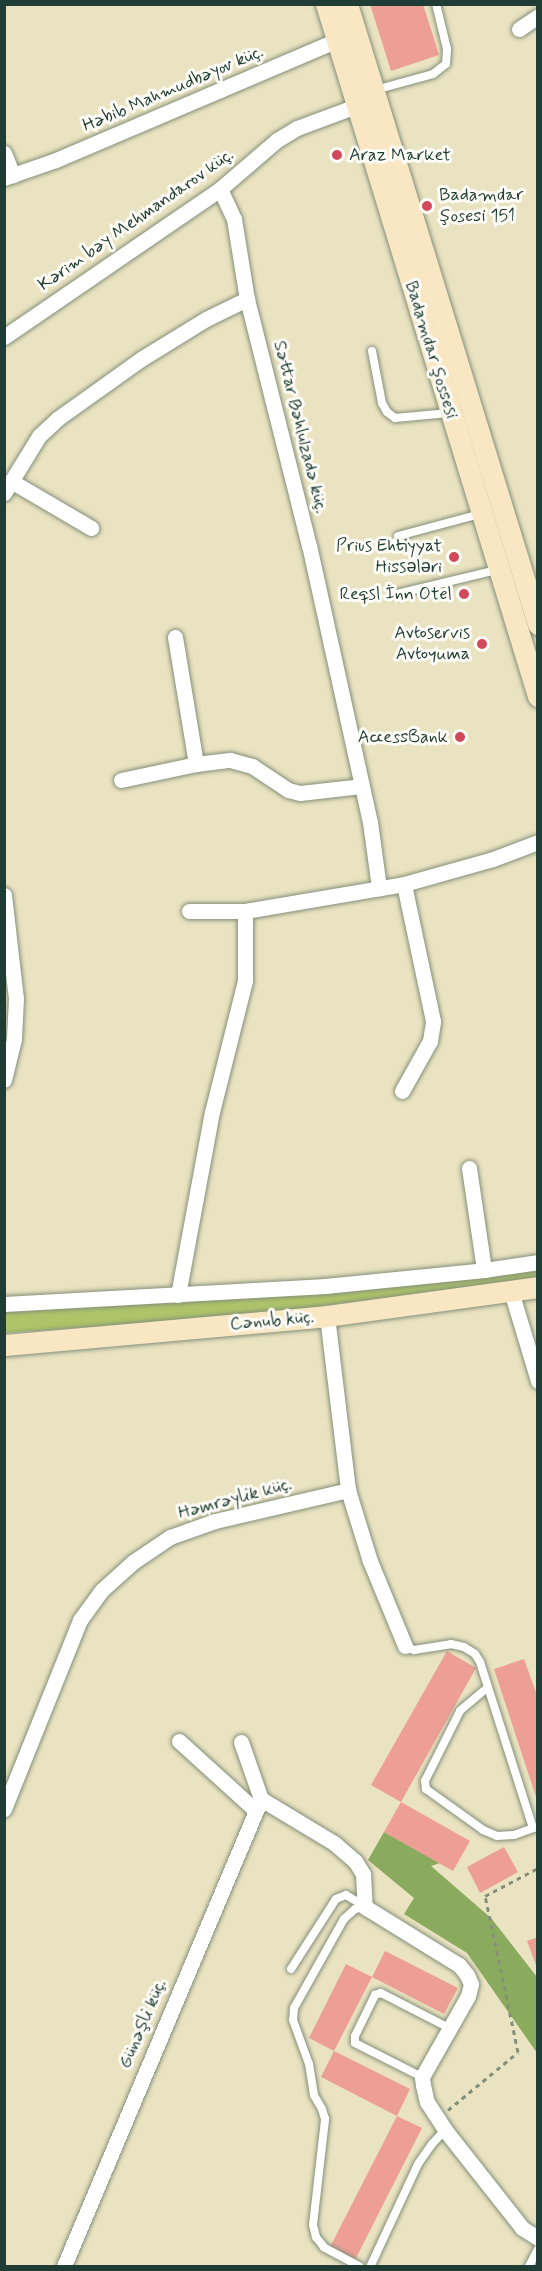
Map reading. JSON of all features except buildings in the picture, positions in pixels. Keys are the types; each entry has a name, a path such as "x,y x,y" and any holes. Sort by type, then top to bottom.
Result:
{"main road":[{"name":"Badamdar şossesi","path":"326,4 373,90 537,624"},
{"name":"Badamdar şossesi","path":"347,4 346,37 356,106 537,696"},
{"path":"435,364 456,358"},
{"name":"Cənub küç.","path":"4,1345 327,1316 537,1287"}],"street":[{"path":"519,29 537,16"},
{"name":"Həbib Mahmudbəyov küç.","path":"9,176 56,160 346,37"},
{"name":"Kərim bəy Mehmandarov küç.","path":"4,337 220,189 277,140 297,128 356,106"},
{"path":"4,153 9,176"},
{"name":"Səttar Bəhlulzadə küç.","path":"220,189 234,219 247,299 309,545 370,822 379,888"},
{"path":"92,528 8,487 39,436 102,385 206,319 247,299"},
{"path":"175,637 196,764"},
{"path":"122,780 196,764 230,760 252,766 288,790 300,793 361,786"},
{"path":"189,911 245,910 404,884 494,859 537,842"},
{"path":"402,1091 430,1041 433,1021 404,884"},
{"path":"4,895 16,998 14,1039 4,1080"},
{"path":"178,1295 212,1112 245,981 245,910"},
{"path":"469,1168 484,1270"},
{"name":"Cənub küç.","path":"4,1304 325,1286 484,1270 537,1262"},
{"path":"511,1291 537,1381"},
{"path":"327,1316 348,1490 370,1561 405,1646"},
{"name":"Həmrəylik küç.","path":"4,1809 80,1620 102,1590 133,1562 170,1538 215,1521 348,1490"},
{"path":"179,1740 258,1804 334,1843 356,1860 363,1874 365,1907 459,1965 467,1975 471,1984 468,1996 422,2076 427,2102 522,2228 537,2238"},
{"path":"241,1742 258,1804"},
{"name":"Günəşli küç.","path":"64,2266 258,1804"}],"lane":[{"path":"373,90 433,74 446,64 447,49 436,4"},
{"path":"372,351 382,403 387,412 395,418 450,413"},
{"path":"398,536 481,514"},
{"path":"397,594 499,570"},
{"path":"405,1646 414,1650 443,1644 464,1647 475,1654 480,1662 535,1827 514,1835 497,1836 483,1830 426,1790 425,1781 460,1711 487,1688"},
{"path":"291,1969 336,1899 346,1895 365,1907"},
{"path":"359,2266 324,2247 314,2231 325,2119 314,2095 309,2064 292,2020 294,2008 344,1919 355,1909 365,1907"},
{"path":"422,2076 355,2043 355,2036 375,1995 381,1993 449,2028"},
{"path":"371,2266 418,2164 442,2124"},
{"path":"529,2266 537,2249"}],"path":[{"path":"442,2124 518,2052 485,1896 537,1868"}],"green space":[{"path":"537,1271 537,1277 255,1315 5,1333 5,1312 327,1294"},
{"path":"384,1832 440,1863 431,1866 491,1918 537,1977 537,2053 467,1953 404,1914 414,1898 368,1860"}],"place":[{"name":"Araz Market","path":"337,155"},
{"name":"Badamdar şosesi 151","path":"427,206"},
{"name":"Prius Ehtiyyat Hissәlәri","path":"454,557"},
{"name":"Reqsl İnn Otel","path":"464,594"},
{"name":"Avtoservis Avtoyuma","path":"482,644"},
{"name":"AccessBank","path":"460,737"}]}
